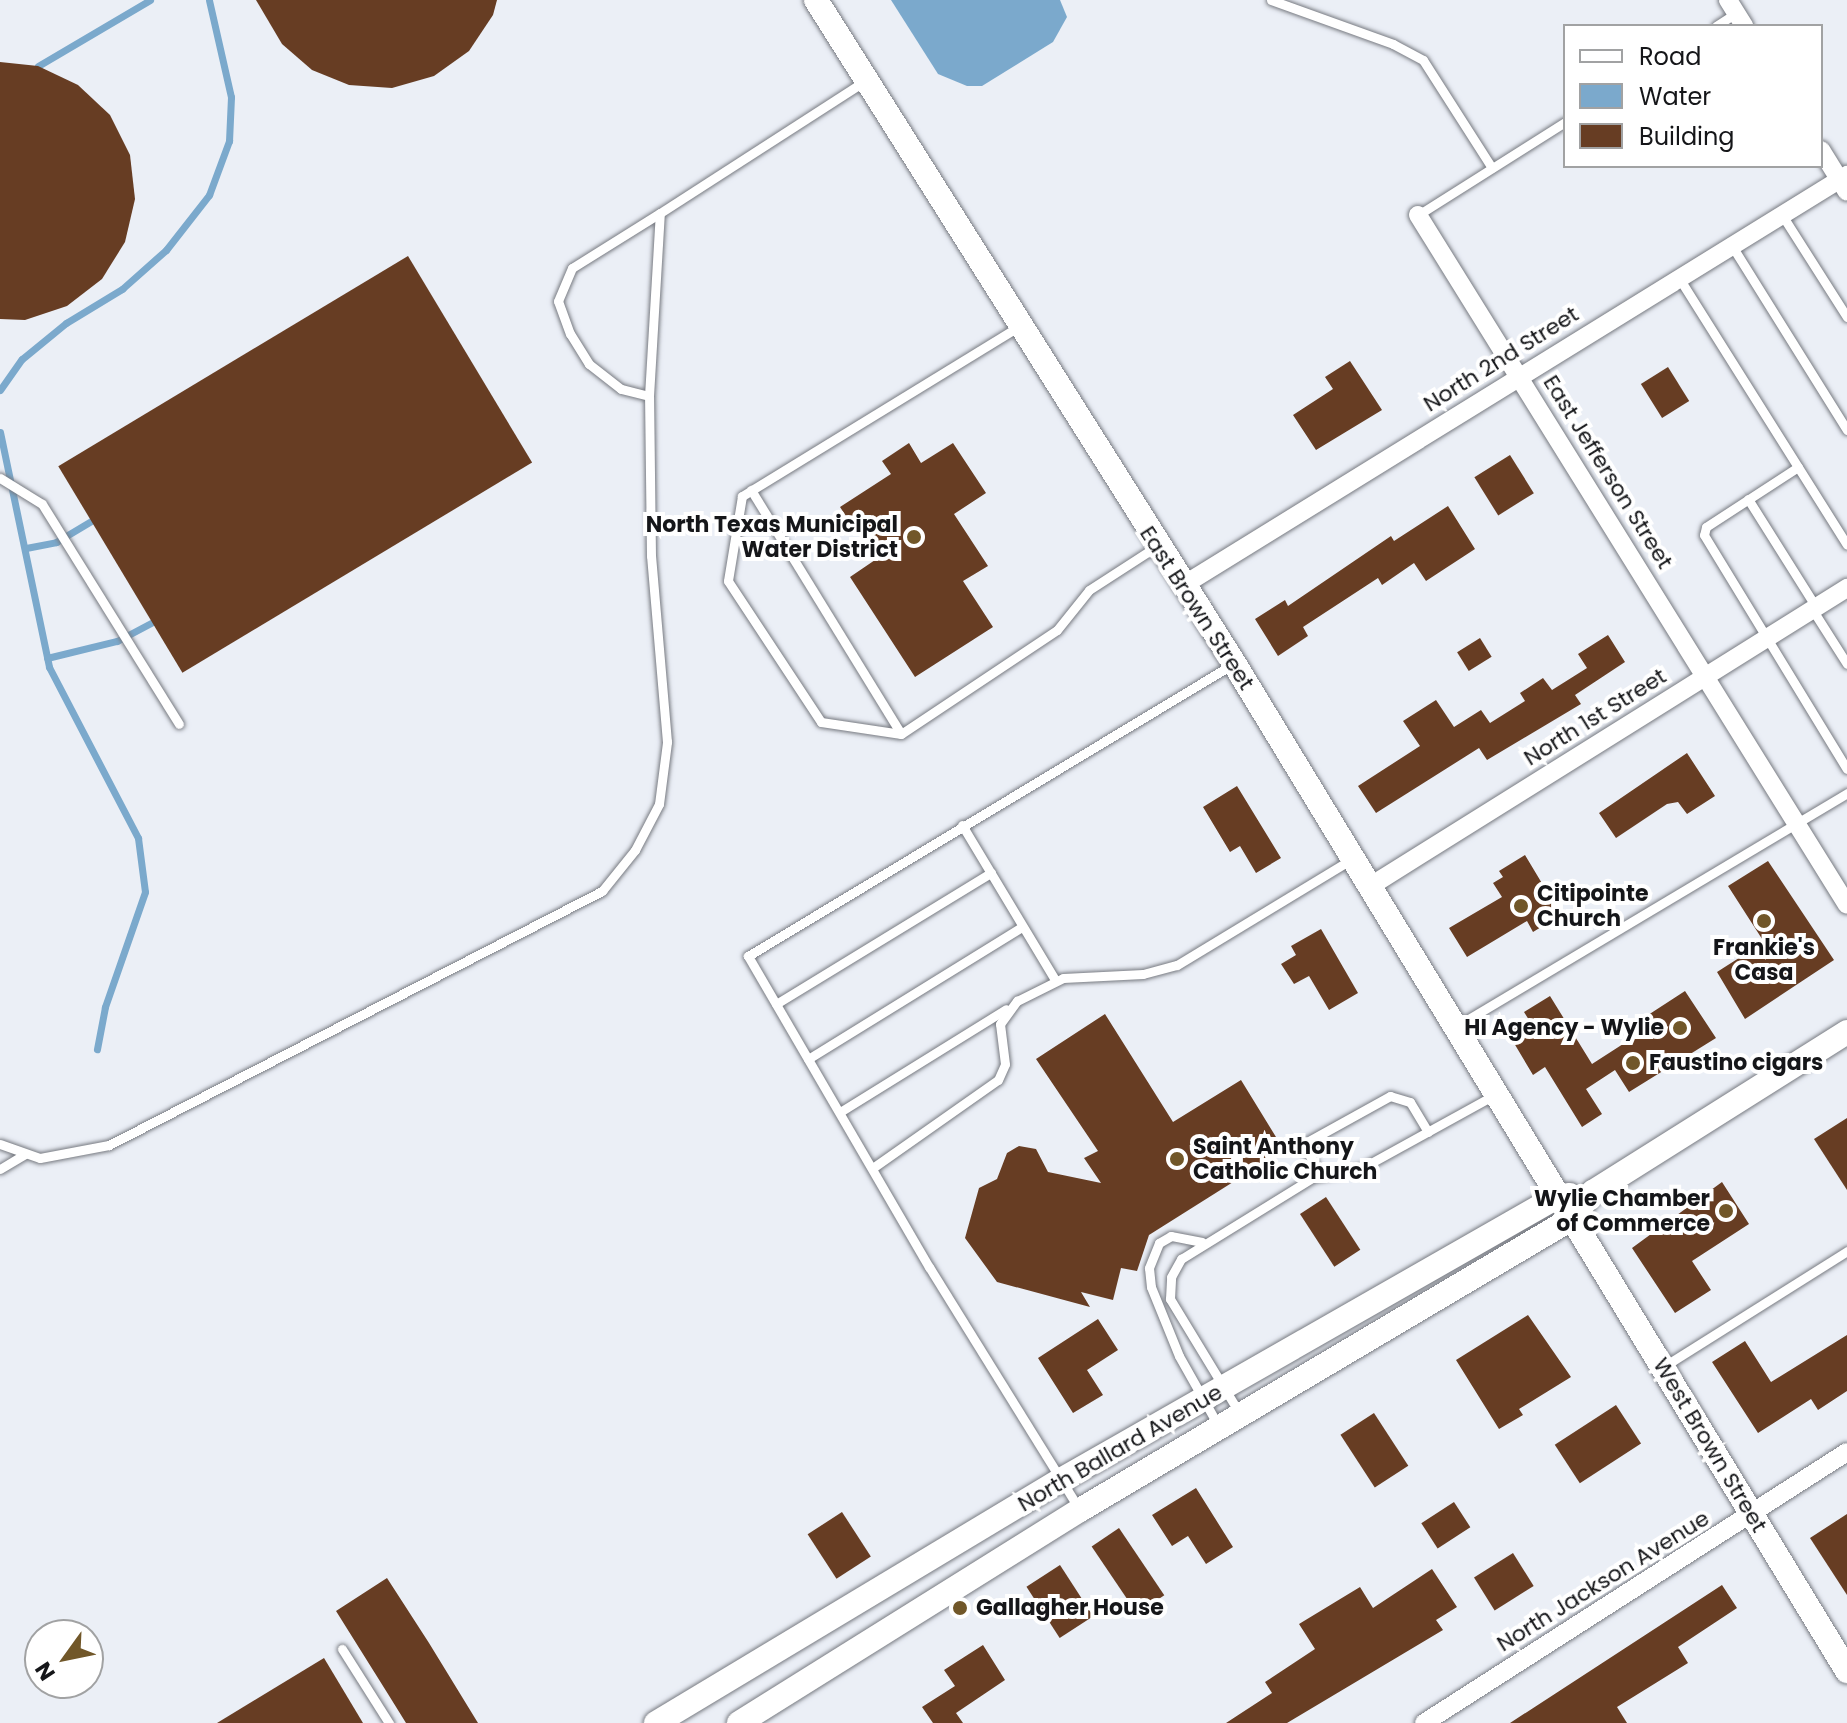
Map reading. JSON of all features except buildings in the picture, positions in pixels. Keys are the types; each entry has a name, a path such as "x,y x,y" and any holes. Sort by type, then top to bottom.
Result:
{"main road":[{"name":"East Brown Street","path":"816,0 1018,327 1234,663 1571,1219"},
{"name":"North Ballard Avenue","path":"739,1723 1080,1510 1571,1219 1593,1192 1847,1032"},
{"name":"North Ballard Avenue","path":"656,1723 1061,1480 1557,1197 1593,1192"},
{"name":"West Brown Street","path":"1571,1219 1847,1671"}],"street":[{"path":"1823,153 1844,182"},
{"name":"North 2nd Street","path":"1182,586 1782,215 1844,182"},
{"name":"East Jefferson Street","path":"1418,215 1707,674 1847,905"},
{"name":"North 1st Street","path":"1369,887 1847,588"},
{"name":"North Jackson Avenue","path":"1424,1723 1847,1452"}],"lane":[{"path":"1271,0 1393,44 1423,60 1492,168"},
{"path":"1719,24 1736,13"},
{"path":"649,396 621,389 589,364 570,334 558,301 572,268 865,81"},
{"path":"1418,215 1563,123"},
{"path":"0,1144 25,1154 73,1155 109,1145 602,891 635,850 659,804 667,742 651,556 649,396 660,213"},
{"path":"1782,215 1847,317"},
{"path":"1732,246 1847,430"},
{"path":"1679,278 1847,545"},
{"path":"1018,327 742,496 728,581 821,722 901,734 1057,630 1089,590 1157,546"},
{"path":"1798,467 1706,527 1704,535 1847,769"},
{"path":"0,478 42,504 179,724"},
{"path":"751,490 901,734"},
{"path":"1748,499 1847,664"},
{"path":"1080,1510 748,956 1234,663"},
{"path":"1454,1028 1847,793"},
{"path":"962,825 1055,980"},
{"path":"840,1112 1055,980 1099,973 1143,974 1177,965 1352,859"},
{"path":"776,1004 991,873"},
{"path":"808,1059 1022,927"},
{"path":"874,1167 998,1080 1005,1064 1000,1024 1013,1005"},
{"path":"1231,1422 1214,1394 1170,1299 1171,1277 1181,1259 1202,1242 1321,1176 1362,1168 1495,1095"},
{"path":"1321,1176 1307,1142 1390,1096 1410,1102 1428,1132"},
{"path":"0,1169 25,1154"},
{"path":"1202,1242 1184,1235 1159,1243 1149,1268 1179,1356 1214,1394 1231,1422"},
{"path":"1663,1367 1847,1251"},
{"path":"1159,1302 1170,1299"},
{"path":"342,1649 389,1723"}],"water":[{"path":"891,0 1060,0 1067,17 1053,42 982,86 967,86 938,74"}],"waterway":[{"path":"38,66 150,0"},
{"path":"0,390 22,359 66,323 122,289 166,250 209,195 229,141 231,97 209,0"},
{"path":"0,432 49,667 138,838 145,892 105,1007 97,1049"},
{"path":"26,548 56,542 91,521"},
{"path":"47,658 117,641 152,622"}],"place":[{"name":"North Texas Municipal Water District","path":"914,537"},
{"name":"Citipointe Church","path":"1521,906"},
{"name":"Frankie's Casa","path":"1764,921"},
{"name":"HI Agency - Wylie","path":"1680,1028"},
{"name":"Faustino cigars","path":"1633,1063"},
{"name":"Saint Anthony Catholic Church","path":"1177,1159"},
{"name":"Wylie Chamber of Commerce","path":"1726,1211"},
{"name":"Gallagher House","path":"960,1608"}]}
